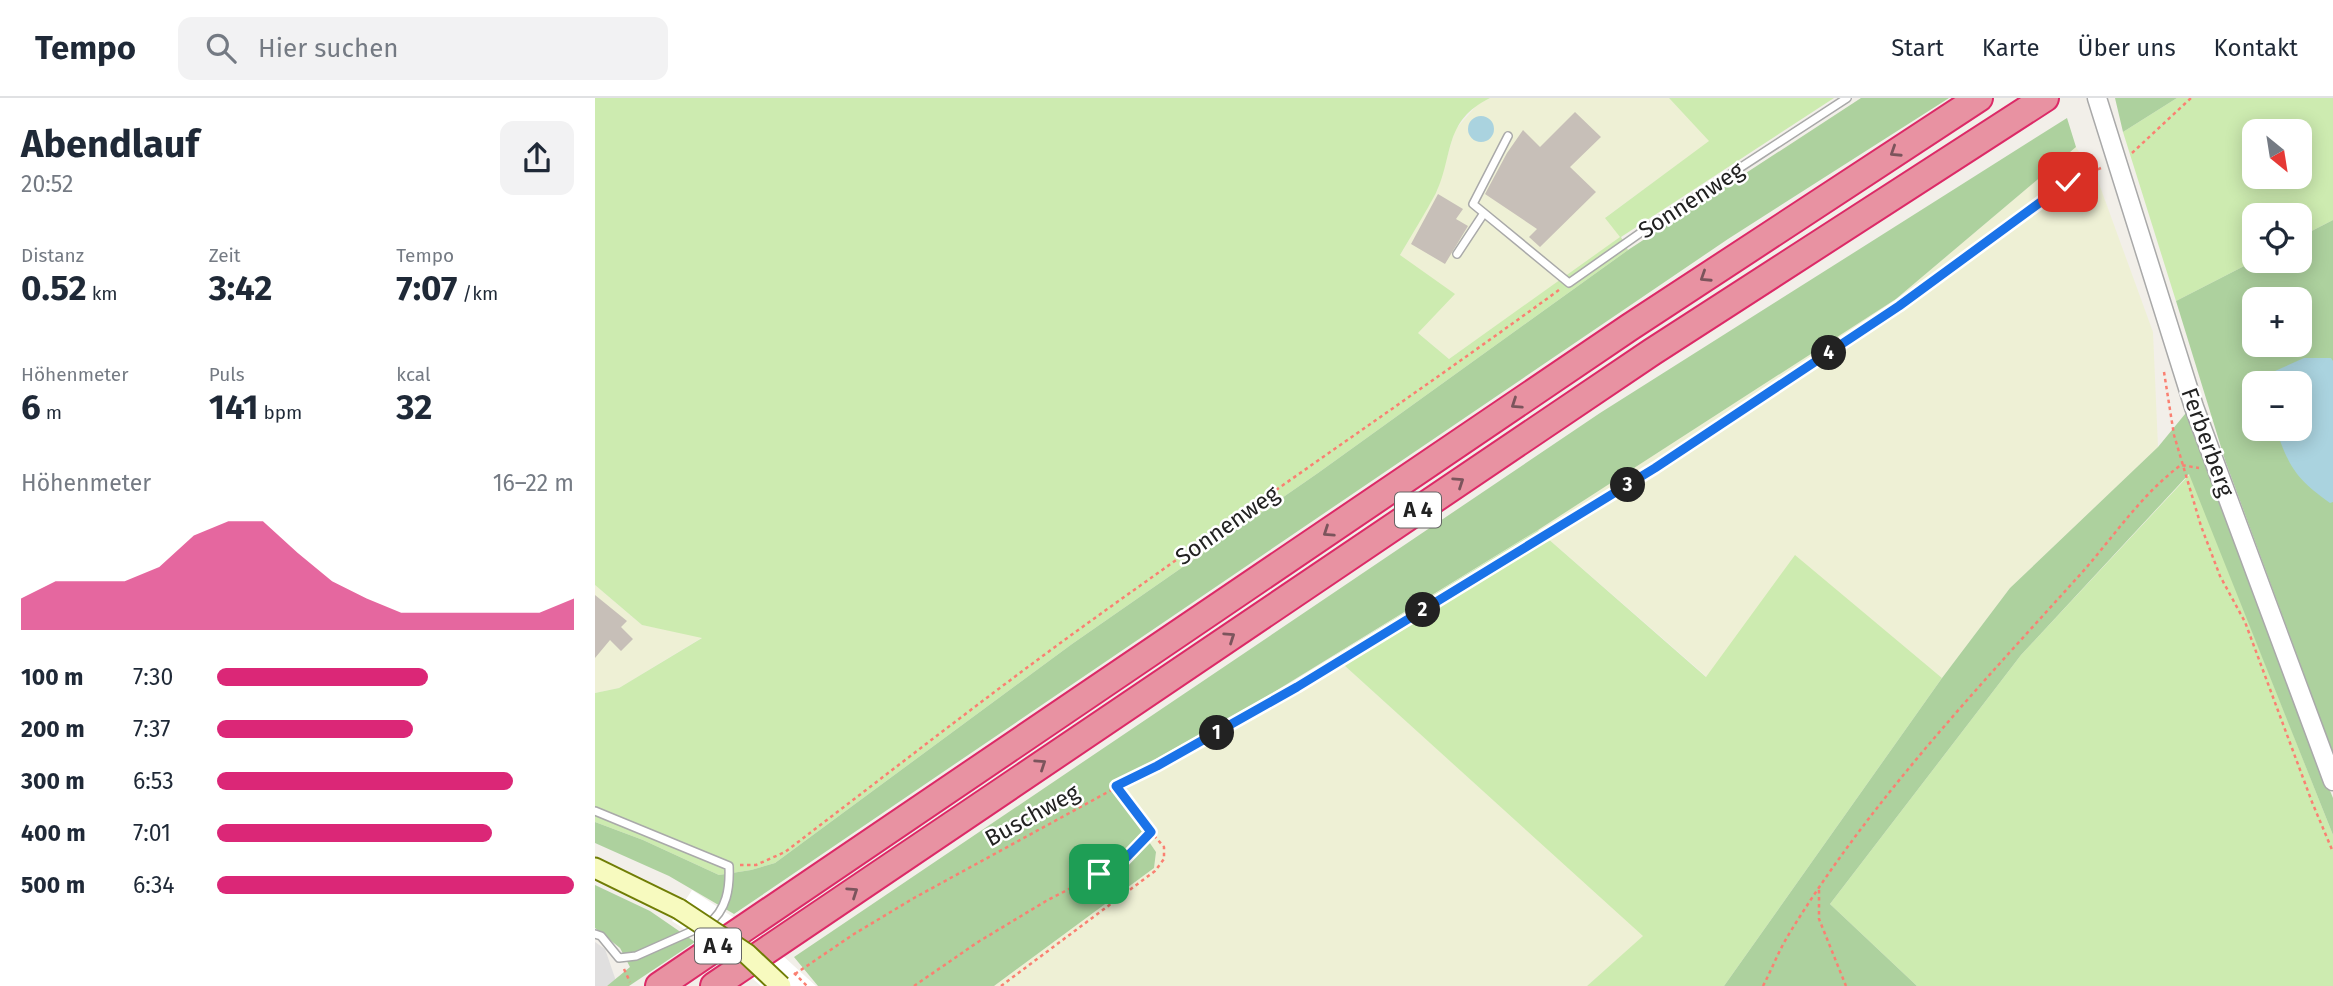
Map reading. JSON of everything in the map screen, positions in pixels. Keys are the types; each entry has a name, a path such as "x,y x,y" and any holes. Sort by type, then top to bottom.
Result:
{"highway":[{"name":"A 4","path":"659,986 1618,334 1979,98"},
{"name":"A 4","path":"714,986 1641,359 2045,98"}],"main road":[{"path":"595,868 680,909 785,983"}],"street":[{"name":"Ferberberg","path":"2098,102 2194,407 2333,781"}],"lane":[{"name":"Sonnenweg","path":"1569,282 1847,98"},
{"path":"1508,136 1473,204 1569,282"},
{"path":"1457,254 1484,213"},
{"path":"595,811 729,866 730,887 724,905 716,918 708,924 636,956 619,958 601,936 595,934"}],"path":[{"name":"Buschweg","path":"785,983 854,933 1297,687 1655,468 1899,306 2068,182 2130,156 2191,98"},
{"name":"Sonnenweg","path":"729,866 756,865 785,852 1061,642 1436,379 1569,282"},
{"path":"2162,361 2173,435 2181,465 2220,576 2245,622 2333,852"},
{"path":"1763,986 1789,935 1840,856 1976,689 2108,544 2159,481 2181,465 2197,467 2221,479"},
{"path":"1002,986 1155,872 1164,859 1164,847 1116,786"},
{"path":"914,986 978,942 1046,901 1123,861 1151,832"},
{"path":"1819,890 1819,919 1846,986"}],"shaded area":[{"path":"595,942 605,949 616,981 607,986 595,986"}],"green space":[{"path":"595,98 1490,98 1464,117 1457,128 1436,193 1400,255 1455,294 1418,333 1449,359 1620,237 1605,218 1709,141 1669,98 1834,98 1621,237 1628,250 1318,473 1072,644 775,863 719,875 643,840 595,822 595,693 619,688 702,638 642,625 595,585"},
{"path":"1490,98 1669,98 1710,141 1606,217 1621,237 1449,359 1418,333 1400,255 1437,191 1455,130 1478,104"},
{"path":"1861,98 1949,98 1728,239 734,914 669,876 595,843 595,822 643,840 719,875 775,863 1072,644 1318,473 1628,250"},
{"path":"2115,98 2177,98 2123,132"},
{"path":"2177,98 2333,98 2333,220 2312,231 2312,203 2242,203 2242,267 2176,301 2123,132"},
{"path":"2067,118 2076,147 1896,299 1538,530 1266,697 1110,785 1156,852 1154,868 994,986 818,986 794,957 1600,413"},
{"path":"2076,147 2098,181 2153,332 2158,447 2010,588 1942,678 1795,556 1707,677 1538,530 1896,299"},
{"path":"2333,220 2333,753 2225,460 2176,301 2242,267 2242,273 2312,273 2312,231"},
{"path":"2190,408 2308,736 2333,798 2333,835 2189,474 2021,655 1830,904 1917,986 1724,986 1942,678 2010,588 2158,447"},
{"path":"2190,474 2333,835 2333,986 1917,986 1830,904 2021,655"},
{"path":"1538,530 1706,677 1795,555 1942,678 1724,986 1587,986 1643,936 1334,656"},
{"path":"595,585 642,625 703,637 619,688 595,693"},
{"path":"1334,656 1644,936 1587,986 994,986 1154,868 1156,852 1109,785"},
{"path":"595,885 650,911 695,942 629,986 607,986 630,967 620,948 595,928"}],"water":[{"path":"1481,116 1490,120 1494,129 1490,138 1481,142 1472,138 1468,129 1472,120"},
{"path":"2304,358 2331,358 2333,361 2333,502 2330,503 2309,487 2295,472 2280,441 2312,441 2312,371 2275,371"}],"pier":[{"path":"692,890 760,935 816,986 761,986 735,963 672,921"}],"building":[{"path":"1575,112 1601,137 1570,167 1596,192 1540,247 1529,237 1537,229 1485,194 1523,130 1540,147"},
{"path":"1438,194 1463,209 1456,219 1468,226 1445,264 1411,244"},
{"path":"595,595 627,621 621,627 633,639 621,651 610,640 595,658"}],"route":[{"path":"1099,874 1123,861 1151,832 1116,786 1157,766 1297,687 1655,468 1899,306 2068,182"}]}
